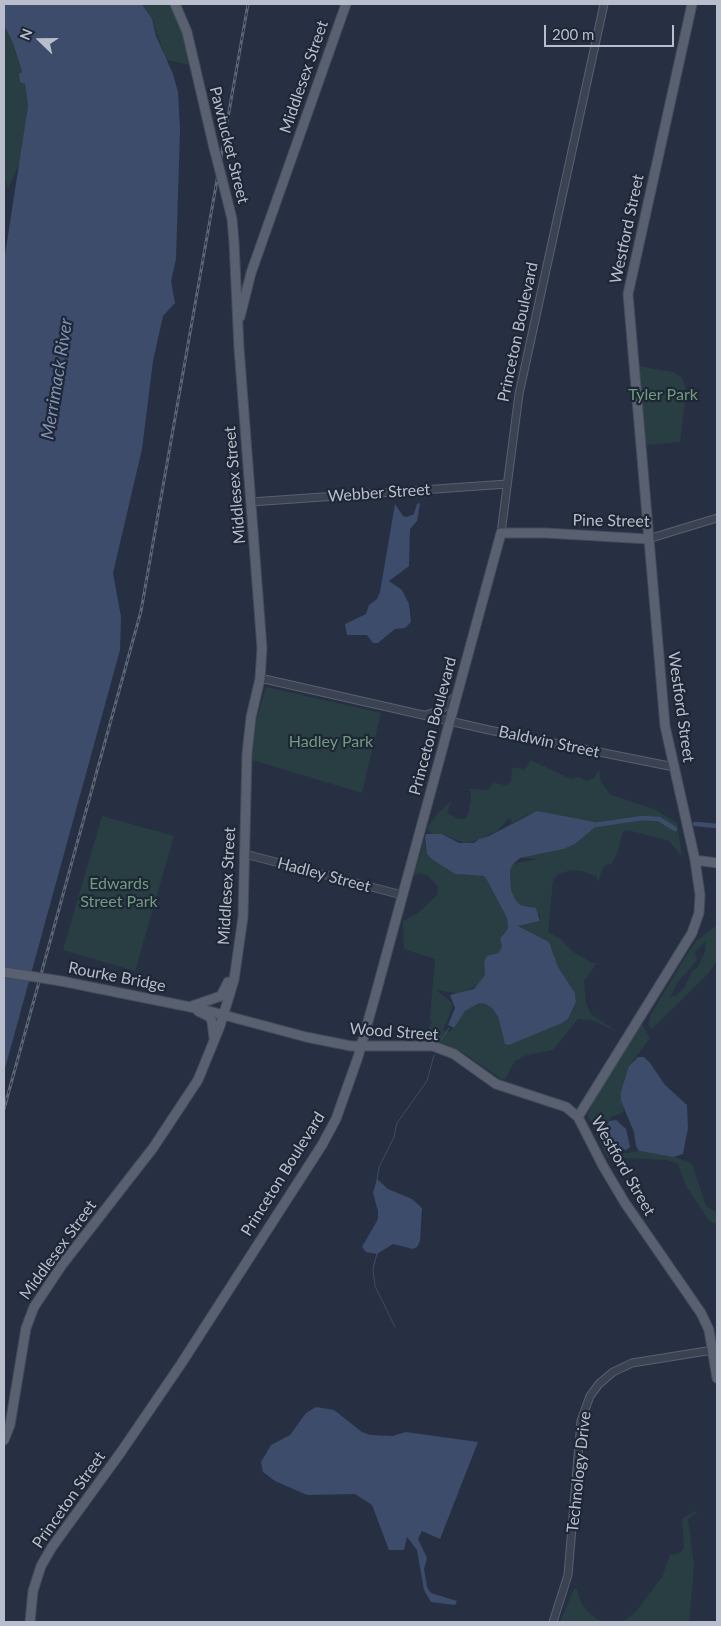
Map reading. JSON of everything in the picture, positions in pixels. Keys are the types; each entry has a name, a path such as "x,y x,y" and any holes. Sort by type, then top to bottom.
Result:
{"main road":[{"name":"Pawtucket Street","path":"174,4 187,32 232,219 236,297"},
{"name":"Middlesex Street","path":"238,332 251,273 346,4"},
{"name":"Westford Street","path":"692,4 628,294 648,540 666,726 695,860 700,895 699,913 692,933 578,1117 603,1166 625,1203 700,1313 708,1330 717,1378"},
{"name":"Middlesex Street","path":"4,1440 10,1425 26,1328 34,1307 62,1265 154,1146 198,1080 224,1015 234,980 244,917 247,754 251,717 260,678 262,645 236,297 251,273"},
{"name":"Pine Street","path":"501,533 546,533 648,540"},
{"name":"Princeton Boulevard","path":"154,1404 322,1145 336,1119 361,1046 456,696 497,556 501,533"},
{"path":"695,860 717,864"},
{"path":"189,1006 214,1000 224,992 234,954 240,944"},
{"name":"Rourke Bridge","path":"4,972 189,1006 224,1015"},
{"path":"189,1006 210,1017 214,1031 214,1042"},
{"name":"Wood Street","path":"224,1015 306,1037 361,1046 413,1045 444,1050 496,1084 555,1102 566,1107 578,1117"},
{"name":"Princeton Street","path":"30,1622 33,1591 41,1566 52,1547 154,1404"}],"street":[{"name":"Princeton Boulevard","path":"501,533 519,394 604,4"},
{"name":"Webber Street","path":"251,502 507,484"},
{"name":"Pine Street","path":"648,540 717,518"},
{"name":"Baldwin Street","path":"260,678 450,721 674,767"},
{"path":"424,715 441,710 456,696"},
{"name":"Hadley Street","path":"244,854 402,896"},
{"name":"Technology Drive","path":"553,1622 568,1575 581,1421 590,1396 608,1376 632,1363 713,1350"}],"green space":[{"path":"143,4 170,4 182,27 191,65 166,60 152,19"},
{"path":"4,25 13,43 25,84 28,106 20,162 8,189 4,175"},
{"name":"Tyler Park","path":"638,366 673,372 681,377 686,393 680,442 644,445"},
{"name":"Hadley Park","path":"266,687 381,713 362,793 252,760 256,722"},
{"path":"530,760 571,779 579,777 587,781 594,778 599,770 601,782 611,795 656,810 677,823 682,857 669,841 628,830 623,831 617,853 612,863 605,866 602,870 598,882 596,876 582,871 572,870 558,874 553,881 548,932 561,939 572,951 592,963 597,963 584,981 586,1004 592,1015 619,1033 592,1020 578,1019 553,1050 527,1055 515,1061 505,1079 501,1079 465,1054 430,1037 429,1026 432,1023 430,1018 435,959 404,949 403,921 418,913 437,895 438,887 428,876 420,873 413,876 424,841 427,854 455,874 484,876 488,880 507,918 508,928 503,933 502,947 498,953 492,954 484,962 486,975 478,985 461,994 436,990 452,1003 452,1009 443,1030 450,1032 464,1011 479,1002 492,1008 498,1017 502,1034 509,1045 568,1019 576,1002 575,993 558,967 549,942 518,926 537,922 540,920 540,915 531,906 520,905 515,899 511,890 510,871 513,864 537,859 520,858 564,849 575,844 600,823 566,817 529,814 512,823 509,818 496,832 467,844 442,834 432,834 427,828 439,812 451,802 447,813 459,819 465,819 469,811 471,798 471,792 468,789 488,790 493,783 506,785 511,781 512,769 517,767 523,770 527,767"},
{"name":"Edwards Street Park","path":"102,816 174,836 135,971 63,950"},
{"path":"717,925 717,959 715,964 707,975 652,1029 648,1025 651,1014 696,941","holes":["705,942 706,949 698,967 692,971 684,988 676,996 670,997 678,982 697,960 695,952"]},
{"path":"642,1024 650,1038 629,1066 621,1091 624,1112 611,1117 605,1126 611,1145 622,1154 639,1151 676,1157 692,1164 706,1206 717,1213 717,1224 710,1222 686,1186 678,1164 667,1160 607,1157 588,1116 593,1101"},
{"path":"695,1511 697,1513 688,1519 694,1566 689,1622 613,1622 623,1621 635,1613 662,1577 670,1555 680,1553 684,1548 682,1519"},
{"path":"574,1589 577,1589 581,1602 587,1611 598,1620 609,1622 560,1622"}],"water":[{"name":"Merrimack River","path":"4,4 142,4 152,19 156,36 173,74 178,92 180,130 176,259 171,281 175,303 163,316 153,361 142,449 113,573 121,617 120,650 4,1072 4,261 28,106 25,84 20,82 19,74 22,72 13,43 4,25"},
{"path":"420,503 417,521 410,529 409,566 389,581 402,590 409,604 411,622 405,628 395,629 378,643 373,643 367,635 347,635 345,624 366,614 369,605 377,599 380,592 395,504 403,516 407,517 414,514 417,504"},
{"path":"537,811 600,823 575,844 564,849 520,858 513,864 510,871 511,890 515,899 520,905 536,908 540,921 518,926 549,942 558,967 575,993 576,1002 568,1019 562,1023 509,1045 505,1044 498,1017 492,1008 485,1004 479,1003 465,1011 454,1028 448,1025 455,1008 450,995 474,989 485,975 484,962 487,956 498,953 502,947 500,939 508,928 507,918 484,876 455,874 433,860 427,854 425,838 426,834 442,834 459,843 474,843"},
{"path":"638,1057 644,1057 665,1085 687,1105 688,1128 683,1154 673,1157 639,1151 636,1146 634,1132 621,1101 621,1091 629,1066"},
{"path":"616,1120 626,1129 630,1147 626,1150 618,1149 610,1137 607,1125 609,1121"},
{"path":"377,1179 388,1189 412,1199 422,1208 420,1241 417,1247 413,1249 393,1244 377,1254 366,1252 362,1247 378,1219 378,1211 373,1193"},
{"path":"316,1407 334,1410 362,1432 370,1435 392,1436 406,1432 478,1442 440,1539 422,1531 418,1539 427,1558 424,1569 427,1587 431,1593 457,1601 455,1605 431,1602 424,1590 417,1550 407,1537 404,1550 389,1550 372,1505 355,1494 307,1495 275,1481 263,1472 261,1462 271,1445 290,1435 306,1413"}],"waterway":[{"path":"595,825 642,818 659,819 675,829"},
{"path":"695,824 717,826"},
{"path":"441,1040 449,1028"},
{"path":"377,1180 379,1167 394,1137 397,1123 427,1081 434,1055"},
{"path":"377,1253 373,1269 375,1286 395,1327"}],"railway":[{"path":"4,1109 141,611 248,4"}]}
